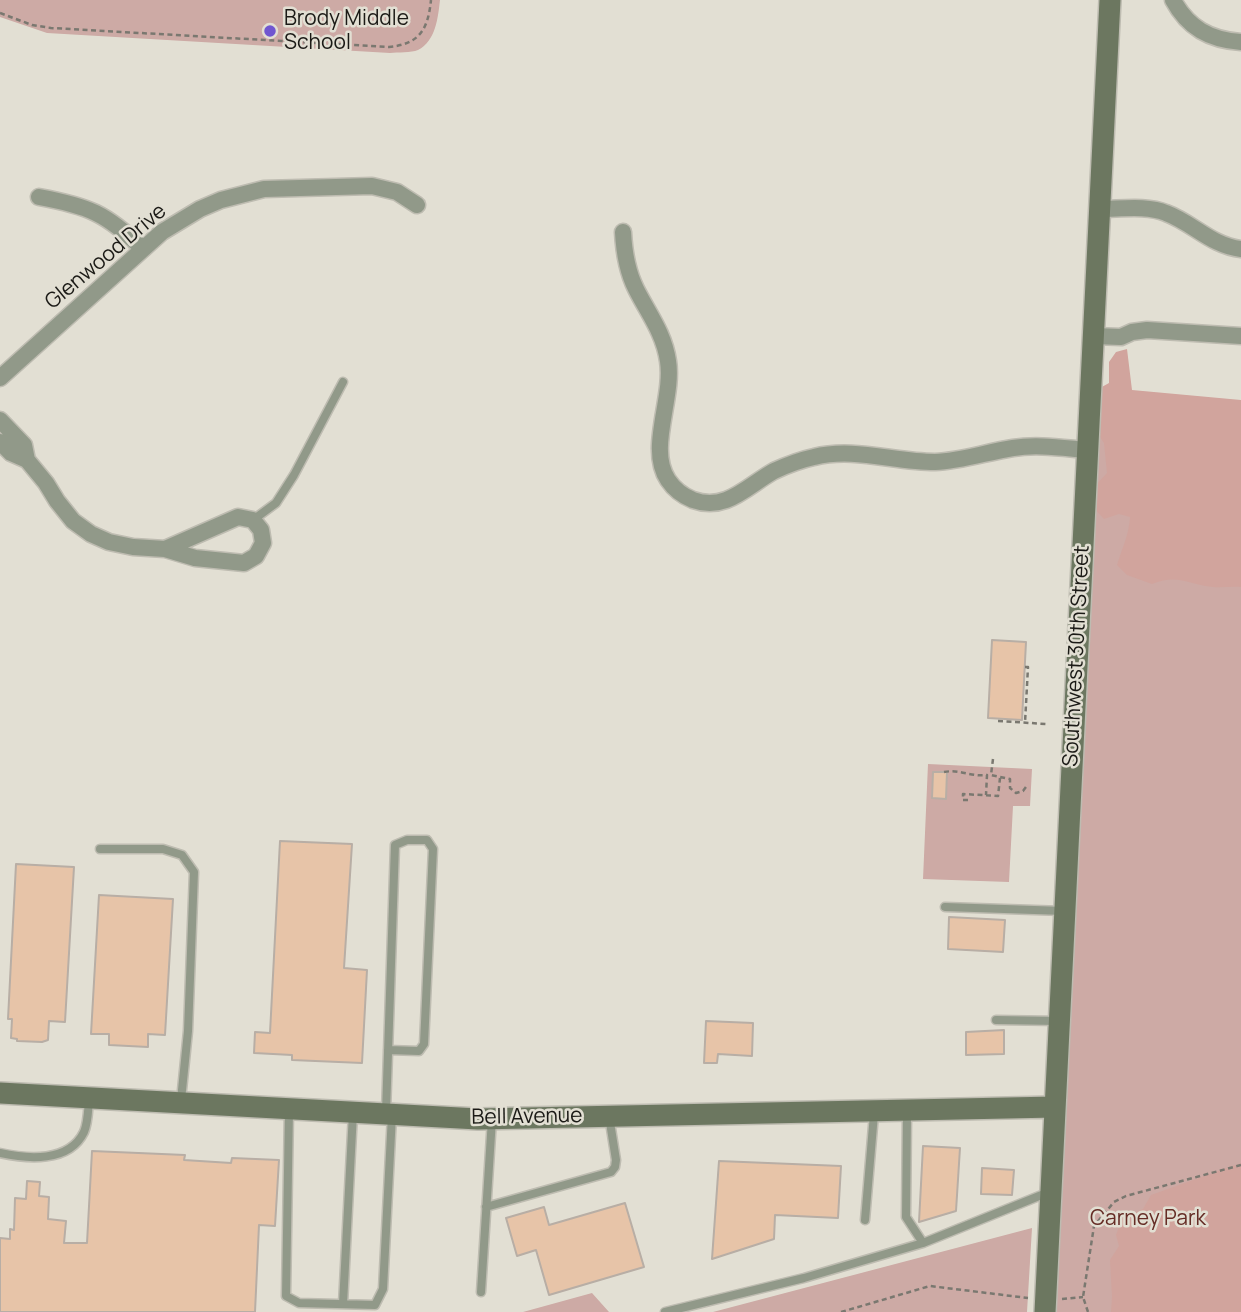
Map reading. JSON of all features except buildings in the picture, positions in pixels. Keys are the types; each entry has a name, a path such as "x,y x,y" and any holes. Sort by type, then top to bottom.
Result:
{"street":[{"name":"Southwest 30th Street","path":"1045,1306 1110,0"},
{"path":"1173,0 1188,22 1199,31 1225,41 1241,41"},
{"name":"Glenwood Drive","path":"0,378 162,232 220,200 264,189 372,187 397,192 417,205"},
{"path":"39,197 77,204 101,214 122,228 143,249"},
{"path":"1100,209 1165,212 1184,220 1210,240 1241,249"},
{"path":"623,232 628,269 663,339 668,362 670,383 659,456 669,482 688,498 716,503 729,500 772,472 793,463 840,453 938,462 1014,448 1088,450"},
{"path":"1094,336 1121,337 1147,330 1241,336"},
{"path":"0,420 24,444 27,460 73,520 91,534 109,542 133,547 164,549 195,558 244,563 257,556 263,543 261,530 253,520 239,517 164,549"},
{"path":"0,442 11,453 27,460"},
{"name":"Bell Avenue","path":"0,1093 492,1119 1055,1107"}],"lane":[{"path":"253,520 276,503 294,475 343,382"},
{"path":"289,1109 286,1296 299,1303 374,1306 383,1289 389,1115 388,1051 395,845 407,840 427,840 433,849 424,1044 419,1051 388,1051"},
{"path":"100,849 163,849 182,855 194,872 188,1031 181,1103"},
{"path":"945,907 1065,911"},
{"path":"996,1020 1059,1021"},
{"path":"0,1153 26,1159 48,1157 67,1150 85,1131 90,1098"},
{"path":"907,1110 906,1217 923,1243"},
{"path":"865,1220 874,1111"},
{"path":"342,1304 353,1113"},
{"path":"486,1207 611,1172 615,1167 615,1160 609,1116"},
{"path":"481,1292 492,1119"},
{"path":"665,1312 804,1278 923,1243 1051,1192"}],"path":[{"path":"0,13 32,25 51,28 389,47 401,46 419,36 429,15 431,0"},
{"path":"1025,667 1028,667 1025,723"},
{"path":"998,721 1046,724"},
{"path":"986,795 993,759"},
{"path":"944,772 959,770 964,774 971,772 980,776 1010,779 1010,788 1016,793 1023,792 1026,787"},
{"path":"963,800 963,794 998,796 1000,778"},
{"path":"957,800 968,800"},
{"path":"1088,1312 1083,1297 1094,1226 1114,1202 1126,1196 1241,1165"},
{"path":"841,1312 930,1286 954,1287 1045,1306 1083,1297"}],"green space":[{"path":"0,0 440,0 435,28 429,41 415,51 390,53 47,33 0,17"},
{"path":"1127,349 1132,390 1241,400 1241,587 1213,587 1176,580 1152,584 1127,575 1117,565 1130,517 1119,514 1104,519 1093,507 1095,486 1107,473 1104,443 1098,434 1100,388 1109,383 1109,362 1116,352"},
{"name":"Carney Park","path":"1090,412 1241,417 1241,1312 1052,1312"},
{"path":"928,764 1032,769 1030,806 1013,806 1009,882 923,879"},
{"path":"1241,1163 1241,1312 1111,1312 1110,1260 1119,1246 1116,1235 1122,1219 1143,1209 1151,1195"},
{"name":"Carney Park","path":"1032,1228 1027,1312 713,1312"},
{"path":"592,1293 609,1312 523,1312"}],"place":[{"name":"Brody Middle School","path":"270,31"}]}
